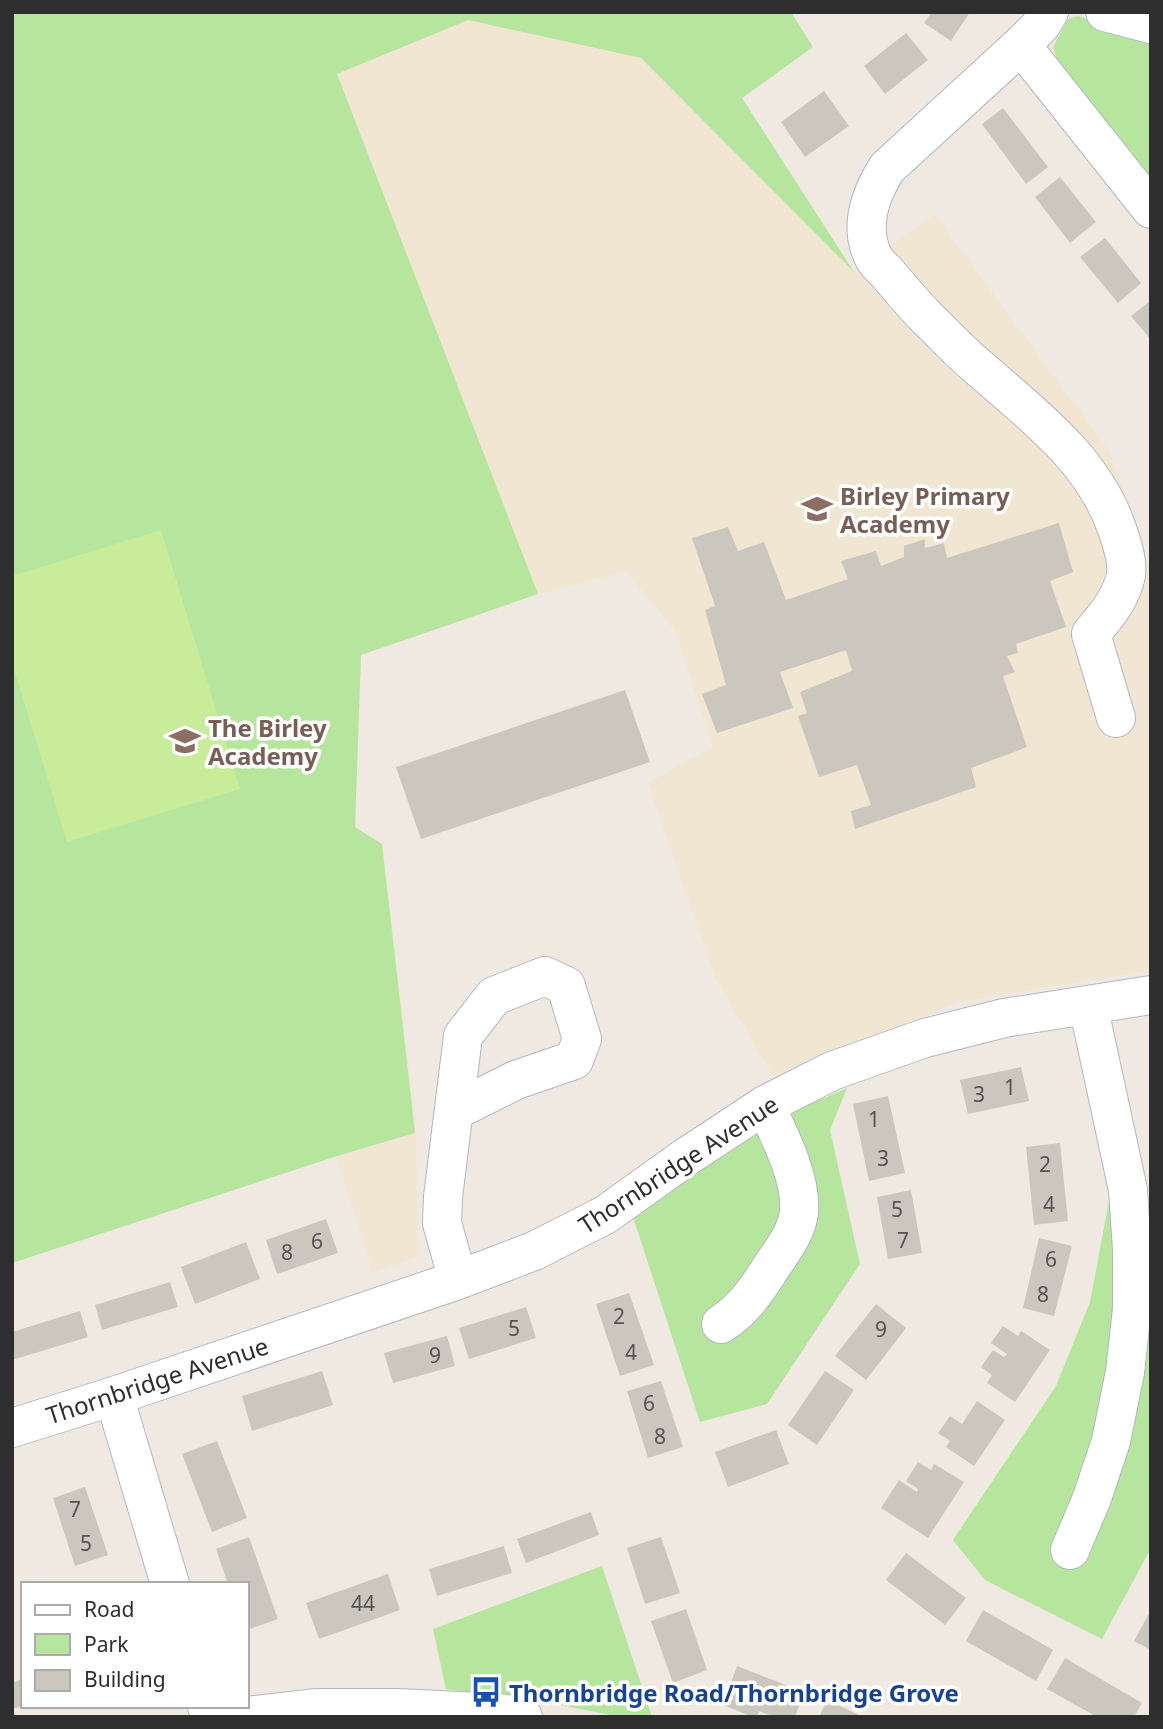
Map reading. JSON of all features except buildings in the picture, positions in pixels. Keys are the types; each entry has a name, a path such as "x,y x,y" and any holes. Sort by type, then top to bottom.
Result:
{"street":[{"path":"1049,12 1041,25 1021,45 887,168 875,187 867,221 875,259 912,303 1059,439 1090,475 1112,513 1125,551 1126,575 1113,608 1091,634 1116,718"},
{"path":"1105,12 1151,24"},
{"path":"1021,45 1151,209"},
{"name":"Thornbridge Avenue","path":"12,1428 458,1280 534,1251 605,1215 765,1105 831,1071 925,1038 1004,1018 1151,995"},
{"path":"1070,1550 1092,1498 1111,1441 1125,1372 1132,1309 1128,1190 1088,1005"},
{"path":"721,1324 735,1315 751,1298 790,1238 799,1213 797,1186 765,1105"},
{"path":"454,1111 442,1223 458,1280"},
{"path":"114,1396 169,1582"},
{"path":"239,1717 315,1708 398,1713 499,1713 523,1717"}],"shaded area":[{"path":"468,20 641,58 853,272 935,215 1109,451 1151,571 1151,970 959,1002 773,1076 716,979 648,783 713,747 676,632 626,571 538,594 361,655 355,827 382,844 415,1119 419,1256 373,1273 337,1156 12,1263 12,206"}],"green space":[{"name":"The Birley Academy","path":"12,12 791,12 813,47 742,98 854,272 641,58 468,20 337,74 538,594 361,655 355,827 382,844 415,1133 12,1263"},
{"path":"1078,16 1151,37 1151,183 1059,66 1053,47 1068,19"},
{"path":"161,530 240,789 67,842 12,663 12,576"},
{"path":"847,1088 830,1130 860,1264 767,1404 700,1422 633,1217 723,1155 794,1111"},
{"path":"1109,1201 1151,1262 1151,1548 1102,1639 985,1580 953,1540 1056,1386 1090,1302"},
{"path":"602,1566 652,1717 620,1717 555,1704 446,1689 433,1629"}],"place":[{"name":"Birley Primary Academy","path":"817,509"},
{"name":"The Birley Academy","path":"185,741"},
{"name":"Thornbridge Road/Thornbridge Grove","path":"486,1692"}]}
